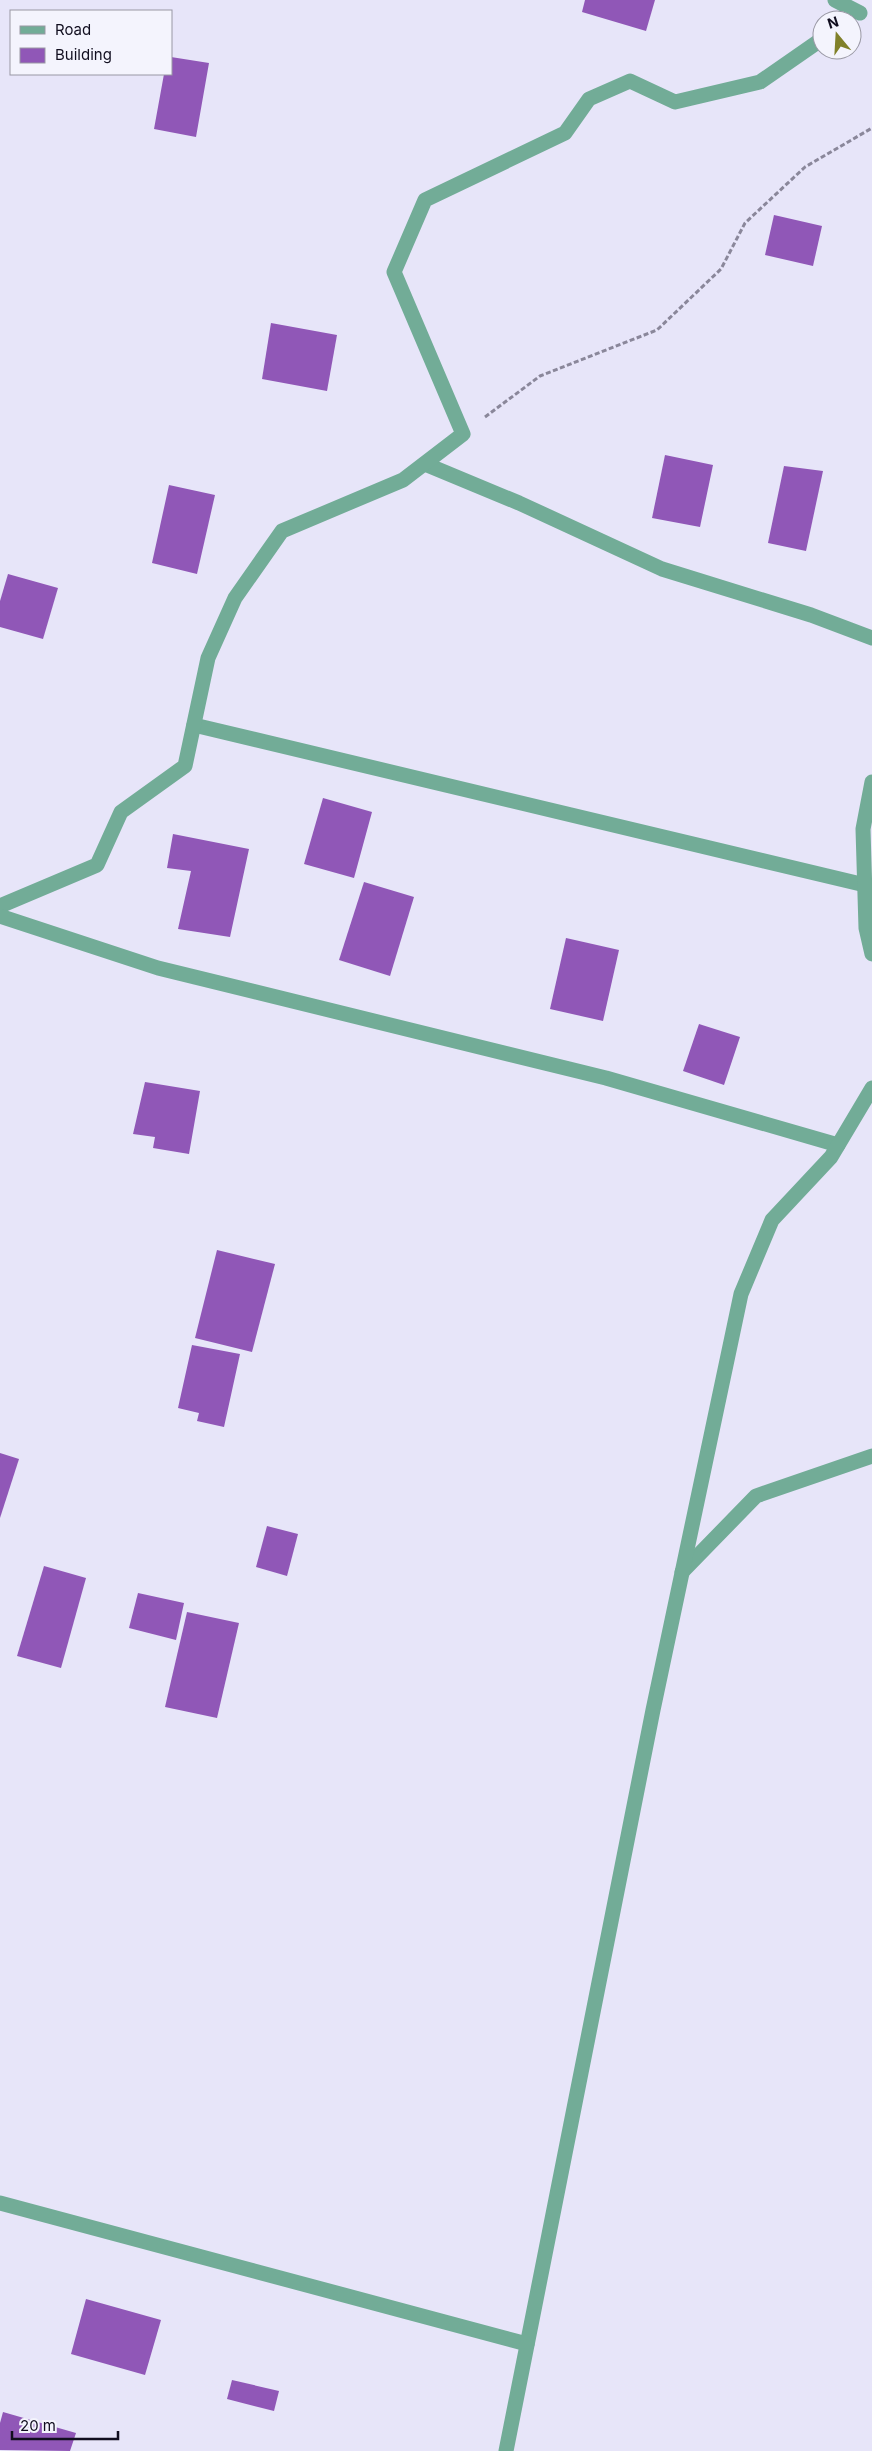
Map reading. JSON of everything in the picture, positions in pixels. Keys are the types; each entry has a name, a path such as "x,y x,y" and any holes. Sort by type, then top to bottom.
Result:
{"street":[{"path":"835,0 851,10"},
{"path":"0,906 97,864 121,812 185,766 208,658 235,598 282,531 403,480 463,434 394,272 425,200 565,133 590,99 630,81 675,102 760,82 812,46"},
{"path":"425,464 519,503 662,568 811,615 872,638"},
{"path":"194,725 865,885"},
{"path":"872,782 863,829 865,885 872,954"},
{"path":"0,916 158,968 606,1078 838,1145"},
{"path":"506,2451 682,1572 741,1294 772,1220 831,1157 872,1088"},
{"path":"682,1572 756,1496 872,1456"},
{"path":"0,2202 527,2344"}],"path":[{"path":"463,434 540,376 657,330 721,269 744,223 805,167 872,128"}],"building":[{"path":"585,0 655,0 646,31 582,12"},
{"path":"172,57 209,63 196,137 154,129 164,75 172,75"},
{"path":"774,215 822,226 813,266 765,255"},
{"path":"271,323 337,335 327,391 262,379"},
{"path":"665,455 713,465 700,527 652,518"},
{"path":"784,466 823,471 806,551 768,543"},
{"path":"169,485 215,495 197,574 152,563"},
{"path":"8,574 58,588 43,639 0,627 0,601"},
{"path":"323,798 372,812 354,878 304,864"},
{"path":"173,834 249,849 230,937 178,929 191,871 167,868"},
{"path":"364,882 414,897 390,976 339,960"},
{"path":"566,938 619,950 603,1021 550,1009"},
{"path":"699,1024 740,1037 724,1085 683,1071"},
{"path":"145,1082 200,1091 189,1154 153,1148 155,1137 133,1134"},
{"path":"217,1250 275,1264 252,1352 195,1338"},
{"path":"192,1345 240,1354 224,1427 197,1421 199,1413 178,1408"},
{"path":"0,1453 19,1459 0,1518"},
{"path":"267,1526 298,1534 287,1576 256,1567"},
{"path":"44,1566 86,1578 61,1668 17,1656"},
{"path":"138,1593 184,1603 176,1640 129,1628"},
{"path":"187,1612 239,1623 217,1718 165,1707"},
{"path":"86,2299 161,2320 145,2375 71,2354"},
{"path":"232,2380 279,2391 274,2411 227,2399"},
{"path":"3,2412 76,2433 70,2451 0,2450 0,2423"}]}
